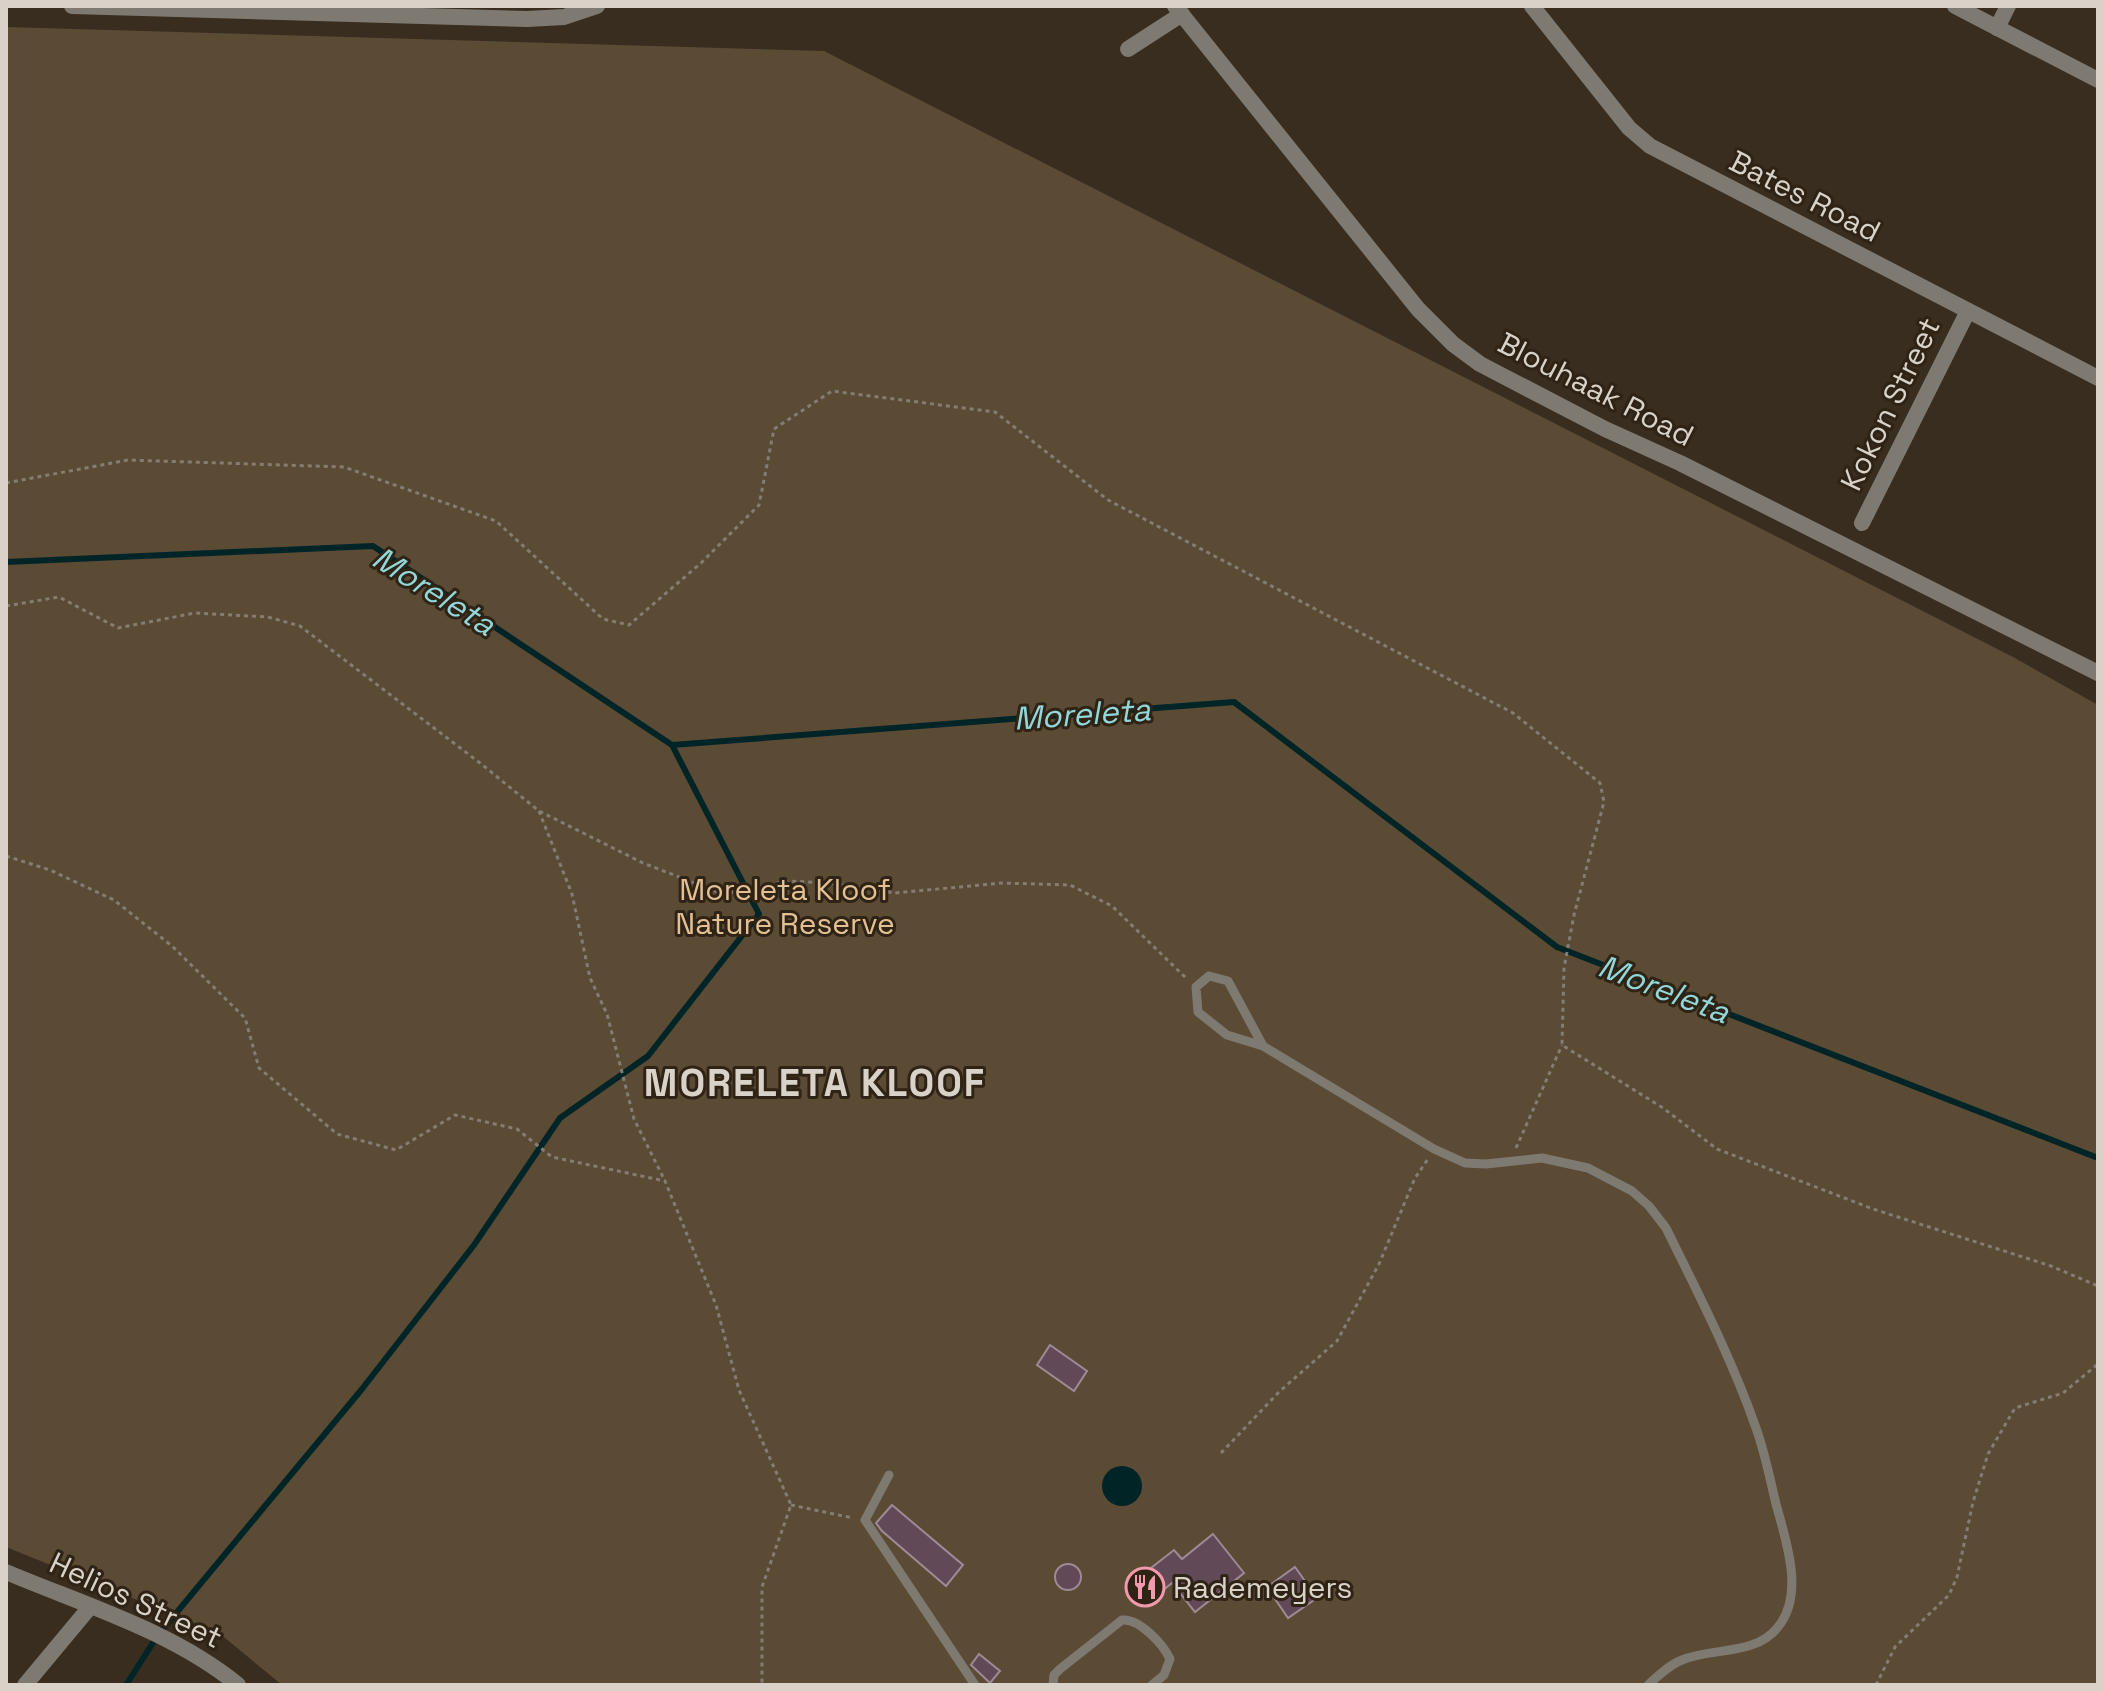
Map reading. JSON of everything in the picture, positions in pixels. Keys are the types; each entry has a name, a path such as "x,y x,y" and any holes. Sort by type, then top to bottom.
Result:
{"street":[{"path":"72,6 527,19 564,17 597,6"},
{"name":"Bates Road","path":"1532,6 1629,128 1650,146 2098,378"},
{"path":"1955,6 2098,80"},
{"path":"1997,28 2008,6"},
{"name":"Blouhaak Road","path":"1128,49 1178,10 1418,309 1453,344 1480,364 2098,673"},
{"name":"Kokon Street","path":"1862,523 1968,311"},
{"name":"Helios Street","path":"6,1572 182,1647 234,1684"},
{"path":"25,1685 90,1607"}],"lane":[{"path":"1263,1046 1228,981 1209,976 1196,987 1198,1012 1227,1035 1263,1046 1434,1149 1465,1163 1542,1158 1588,1168 1632,1191 1666,1228 1746,1400 1765,1459 1789,1565 1792,1596 1787,1614 1777,1629 1763,1640 1734,1650 1682,1660 1648,1685"},
{"path":"889,1475 865,1520 975,1685"},
{"path":"1053,1685 1054,1675 1060,1669 1122,1620 1129,1619 1166,1651 1170,1659 1164,1675 1152,1685"}],"path":[{"path":"6,483 128,460 344,467 496,521 603,619 629,625 701,563 759,505 774,429 832,391 995,412 1108,500 1513,713 1600,783 1604,802 1574,915 1564,968 1562,1045 1510,1160"},
{"path":"6,606 59,597 118,628 195,613 268,617 300,626 539,811 643,863 723,894 788,881 829,883 895,893 1002,883 1070,885 1112,906 1196,987"},
{"path":"539,811 572,894 590,978 607,1014 634,1119 665,1181 716,1305 739,1390 791,1505 762,1587 762,1685"},
{"path":"6,856 50,870 114,900 172,946 245,1018 259,1068 337,1134 396,1150 455,1115 517,1129 552,1157 665,1181"},
{"path":"1562,1045 1663,1108 1717,1149 1873,1209 2051,1266 2098,1286"},
{"path":"1221,1453 1280,1391 1337,1341 1379,1264 1415,1178 1434,1149"},
{"path":"1876,1685 1895,1647 1949,1595 1957,1577 1973,1502 1988,1454 2015,1408 2063,1393 2098,1364"},
{"path":"791,1505 865,1520"}],"green space":[{"name":"Moreleta Kloof Nature Reserve","path":"6,27 824,51 2013,657 2098,705 2098,1685 282,1685 219,1633 6,1547"}],"water":[{"path":"1122,1466 1136,1472 1142,1486 1136,1500 1122,1506 1108,1500 1102,1486 1108,1472"}],"building":[{"path":"1050,1345 1087,1371 1074,1391 1037,1365"},
{"path":"892,1505 963,1565 946,1586 876,1523"},
{"path":"1213,1534 1244,1573 1195,1612 1172,1583 1157,1595 1142,1575 1174,1550 1182,1559"},
{"path":"1068,1564 1077,1568 1081,1577 1077,1586 1068,1590 1059,1586 1055,1577 1059,1568"},
{"path":"1295,1567 1317,1598 1288,1618 1267,1587"},
{"path":"979,1654 1000,1671 990,1683 971,1665"}],"waterway":[{"name":"Moreleta","path":"6,562 373,546 672,745 1234,702 1557,947 2098,1158"},
{"path":"126,1685 158,1635 362,1389 474,1245 560,1118 648,1056 759,914 672,745"}],"place":[{"name":"Rademeyers","path":"1145,1587"}],"district":[{"name":"MORELETA KLOOF","path":"815,1083"}]}
